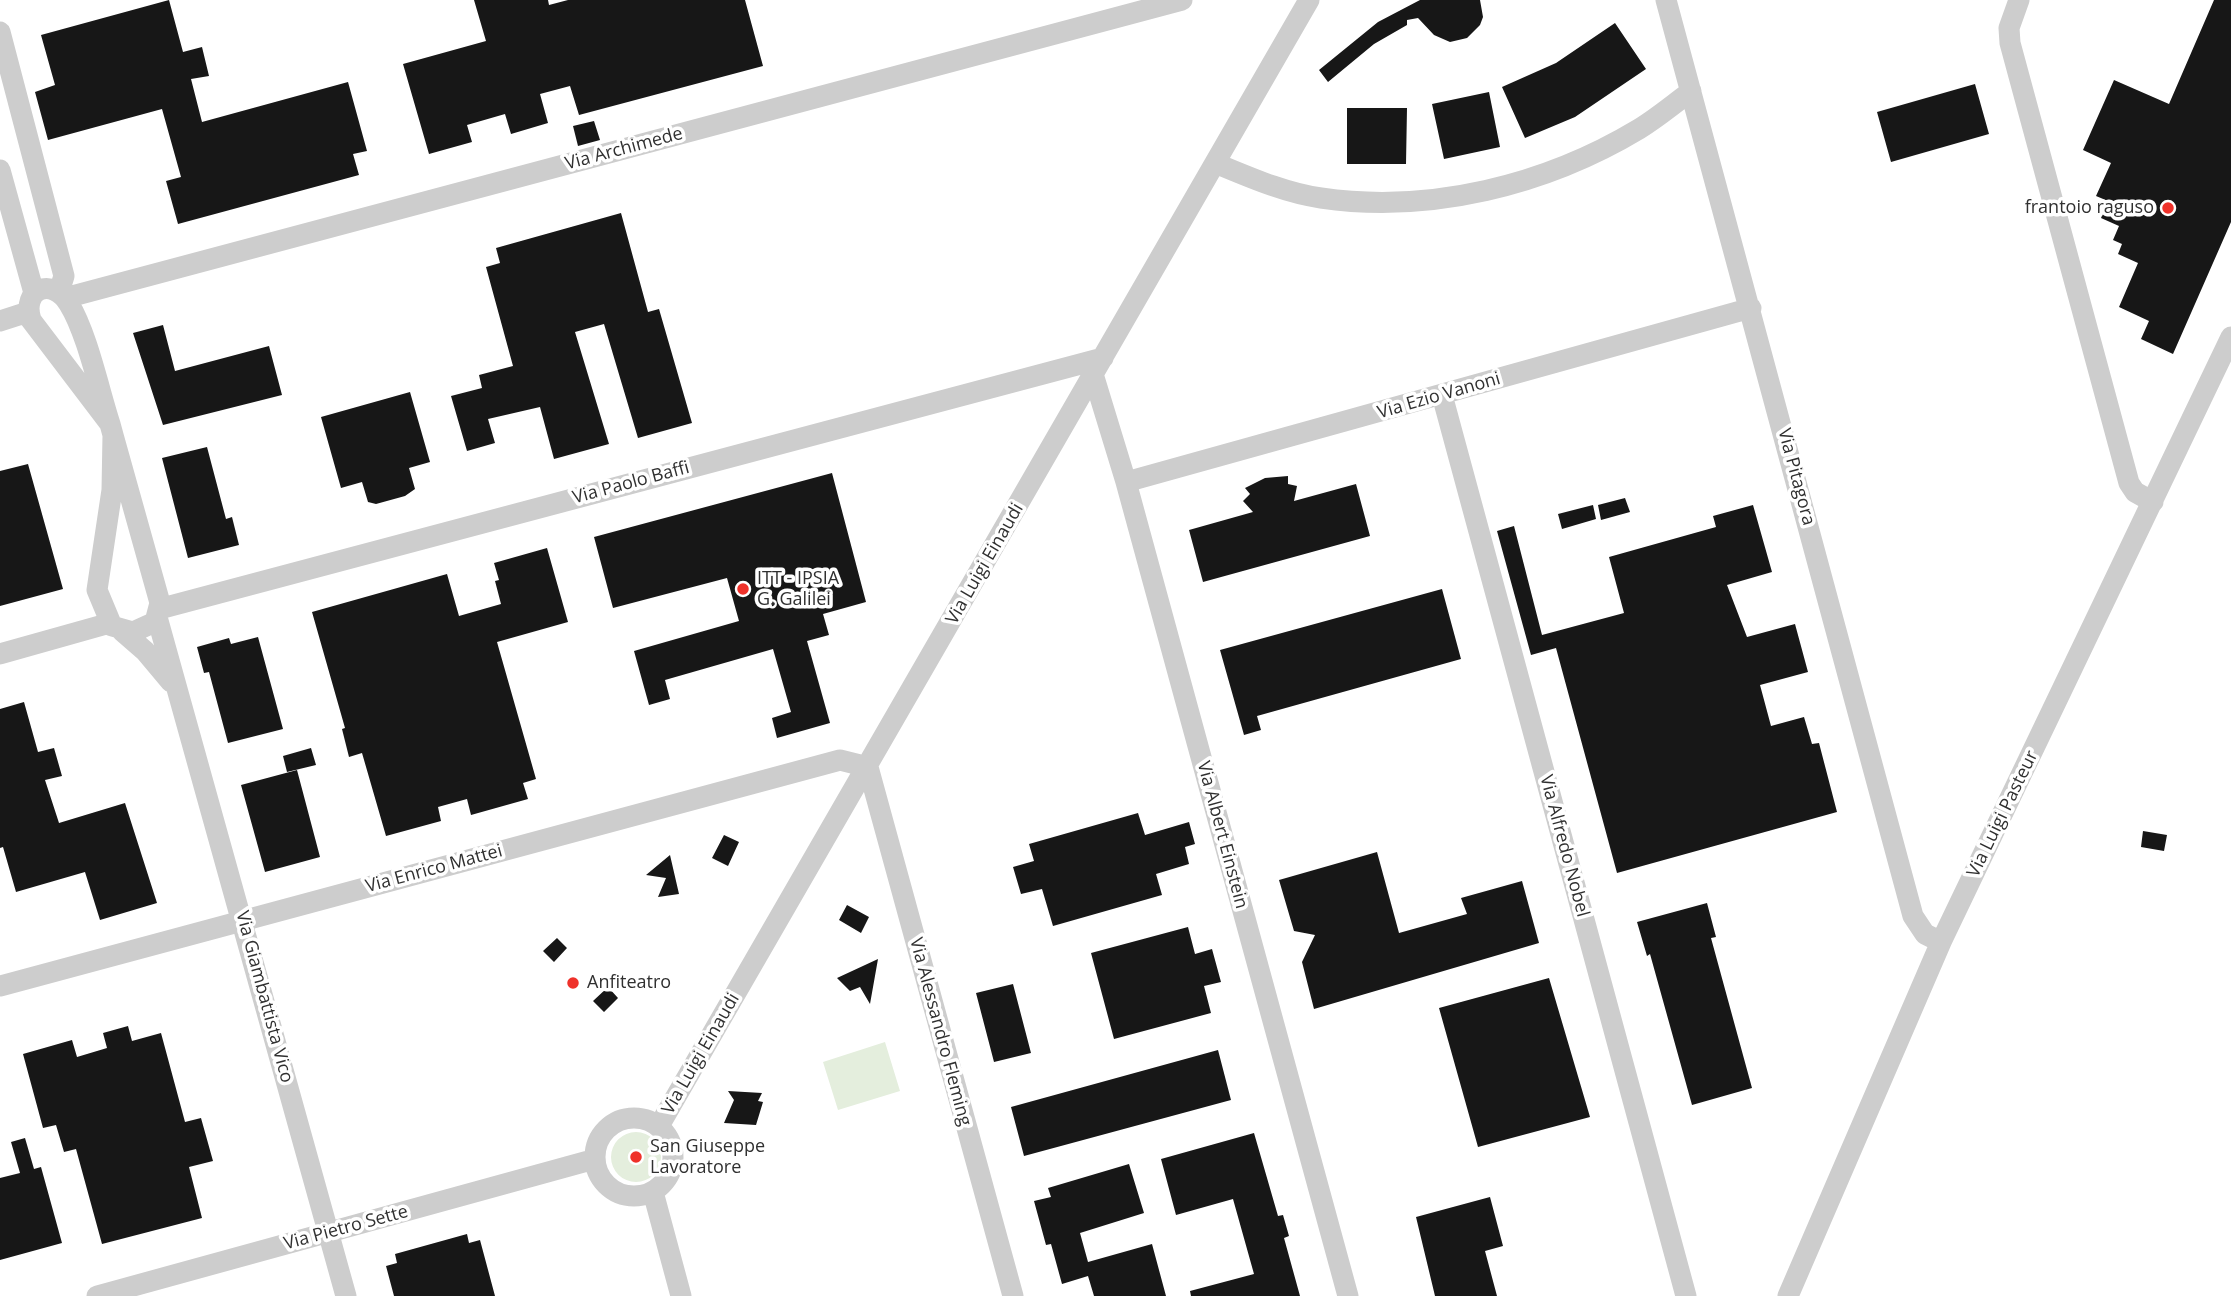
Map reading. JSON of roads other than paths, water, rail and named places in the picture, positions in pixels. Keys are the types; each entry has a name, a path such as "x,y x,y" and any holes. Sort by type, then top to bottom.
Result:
{"street":[{"name":"Via Archimede","path":"62,295 1182,0"},
{"name":"Via Luigi Einaudi","path":"659,1126 1308,0"},
{"name":"Via Pitagora","path":"1666,0 1913,916 1925,934 1941,942"},
{"path":"2019,0 2009,28 2010,43 2129,483 2135,492 2153,502"},
{"path":"0,32 65,276 62,295"},
{"path":"1214,163 1261,182 1321,198 1411,202 1474,193 1555,170 1639,129 1691,91"},
{"path":"0,170 36,328 112,430 112,490 97,590 116,627 161,668 181,699"},
{"path":"0,321 31,302 47,288 62,295 74,312 112,430 158,613 142,629 116,627 0,654"},
{"name":"Via Ezio Vanoni","path":"1126,482 1751,308"},
{"name":"Via Luigi Pasteur","path":"1787,1296 1941,942 2231,337"},
{"name":"Via Albert Einstein","path":"1098,366 1126,482 1348,1296"},
{"name":"Via Paolo Baffi","path":"158,613 1098,366"},
{"name":"Via Alfredo Nobel","path":"1441,396 1686,1296"},
{"name":"Via Giambattista Vico","path":"158,613 346,1296"},
{"name":"Via Enrico Mattei","path":"0,986 840,760 868,767"},
{"name":"Via Alessandro Fleming","path":"868,767 1013,1296"},
{"path":"622,1119 648,1120 659,1126 668,1136 674,1160 663,1184 653,1192 627,1195 615,1191 605,1183 595,1159 602,1135 622,1119"},
{"name":"Via Pietro Sette","path":"97,1296 595,1159"},
{"path":"653,1192 681,1296"}],"place":[{"name":"frantoio raguso","path":"2168,208"},
{"name":"ITT - IPSIA G. Galilei","path":"743,589"},
{"name":"Anfiteatro","path":"573,983"},
{"name":"San Giuseppe Lavoratore","path":"636,1157"}]}
